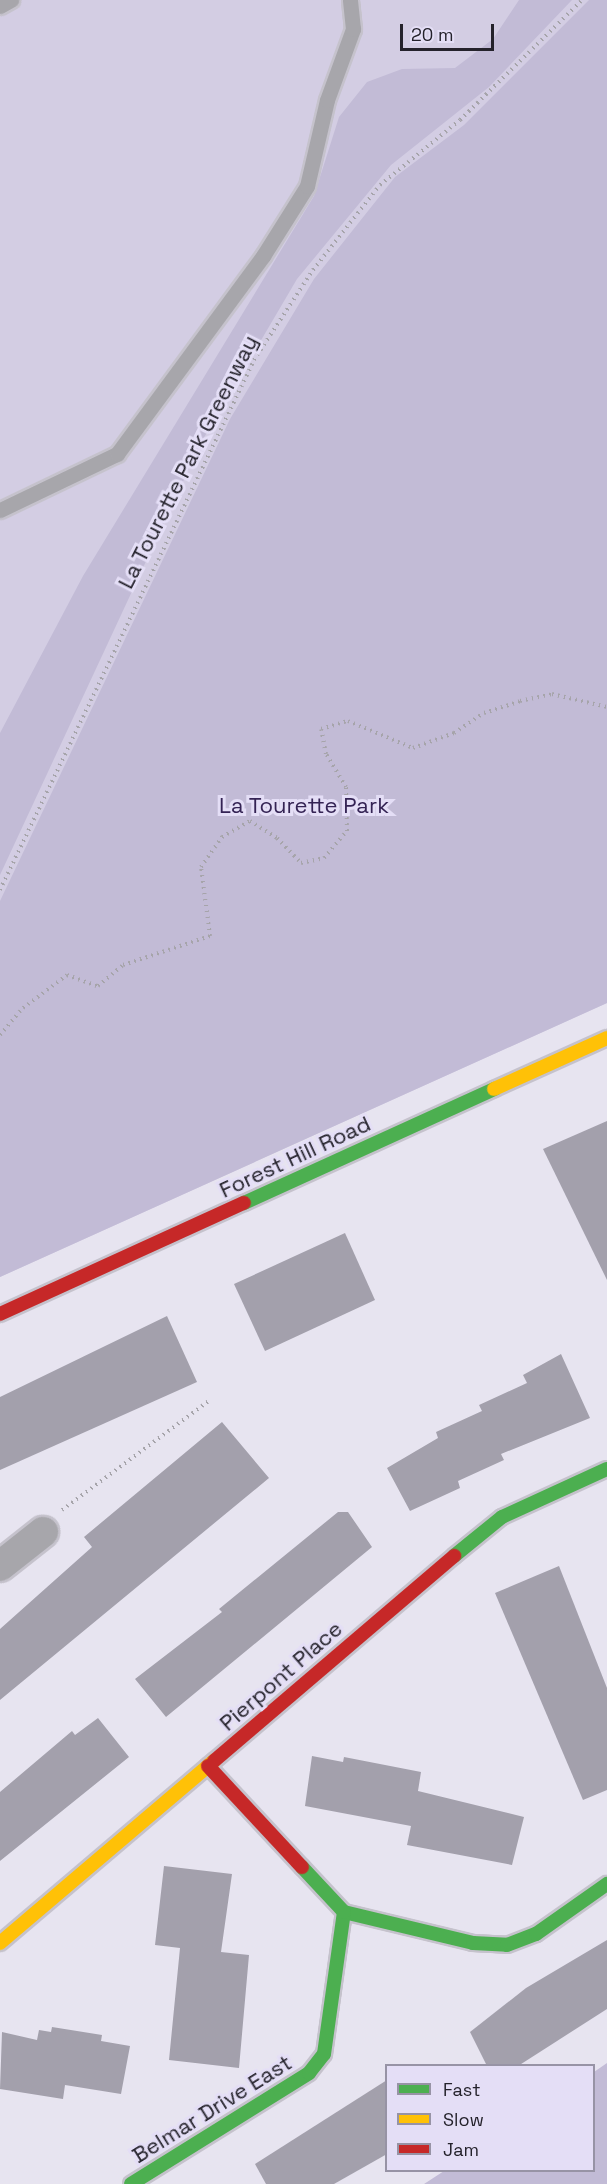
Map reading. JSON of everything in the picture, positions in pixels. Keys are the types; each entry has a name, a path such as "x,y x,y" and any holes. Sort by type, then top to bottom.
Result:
{"street":[{"name":"Forest Hill Road","path":"0,1314 607,1038"},
{"name":"Pierpont Place","path":"0,1942 502,1517 607,1469"},
{"path":"0,1566 50,1523"},
{"path":"208,1766 344,1912 473,1943 507,1945 536,1934 607,1884"},
{"name":"Belmar Drive East","path":"131,2184 309,2073 317,2063 329,2036 344,1912"}],"lane":[{"path":"0,6 10,0"},
{"path":"0,510 117,454 263,256 307,186 327,100 353,29 350,0"}],"path":[{"name":"La Tourette Park Greenway","path":"0,890 254,360 313,270 380,185 460,120 582,0"},
{"path":"0,1035 23,1008 67,975 98,986 123,965 210,936 201,867 222,837 250,821 277,838 301,863 324,858 347,831 345,787 326,754 321,729 348,721 413,748 454,733 484,713 520,701 552,694 607,706"},
{"path":"50,1523 209,1401"}],"green space":[{"name":"La Tourette Park","path":"0,0 607,0 607,1003 0,1277"},
{"path":"519,0 572,0 489,87 391,165 297,279 202,441 0,875 0,733 83,576 314,196 339,117 367,82 402,69 455,68 493,39"},
{"name":"La Tourette Park","path":"589,0 607,0 607,1003 0,1277 0,901 230,419 314,279 395,177 464,125"},
{"path":"607,2063 607,2184 424,2184 442,2172 595,2172 595,2071"}],"building":[{"path":"607,1121 607,1280 543,1149"},
{"path":"345,1233 375,1300 265,1351 234,1284"},
{"path":"167,1316 197,1382 0,1470 0,1397"},
{"path":"561,1354 590,1418 501,1454 504,1460 458,1481 460,1488 410,1511 387,1468 438,1438 436,1432 482,1411 479,1405 527,1383 523,1375"},
{"path":"222,1422 269,1478 0,1700 0,1629 92,1547 84,1537"},
{"path":"338,1512 348,1512 372,1547 166,1717 135,1679 222,1612 219,1609"},
{"path":"559,1566 607,1688 607,1790 583,1800 495,1593"},
{"path":"98,1718 129,1757 0,1861 0,1792 72,1731 75,1735"},
{"path":"312,1756 343,1762 344,1757 421,1772 418,1791 524,1817 512,1865 407,1845 411,1826 305,1806"},
{"path":"164,1866 232,1874 221,1952 249,1955 239,2068 169,2060 180,1948 155,1945"},
{"path":"607,1940 607,2009 521,2064 486,2064 470,2032 526,1988"},
{"path":"52,2027 102,2035 101,2041 130,2046 121,2094 65,2085 63,2099 0,2089 2,2032 37,2040 39,2030 51,2032"},
{"path":"385,2081 385,2155 334,2184 266,2184 255,2164"}],"traffic: fast":[{"path":"244,1203 494,1089"},
{"path":"454,1556 502,1517 607,1469"},
{"path":"131,2184 309,2073 324,2054 344,1912 302,1867"},
{"path":"344,1912 473,1943 507,1945 536,1934 607,1884"}],"traffic: slow":[{"path":"494,1089 607,1038"},
{"path":"0,1943 214,1761"}],"traffic: jam":[{"path":"0,1314 244,1203"},
{"path":"214,1761 454,1556"},
{"path":"208,1766 302,1867"}]}
